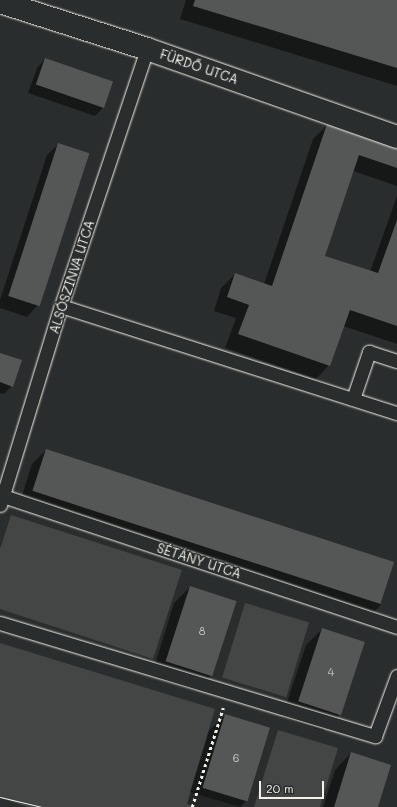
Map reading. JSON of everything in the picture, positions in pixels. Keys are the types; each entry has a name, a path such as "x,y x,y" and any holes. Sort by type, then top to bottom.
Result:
{"street":[{"name":"FÜRDŐ UTCA","path":"0,2 147,49 397,136"}],"lane":[{"name":"ALSÓSZINVA UTCA","path":"1,499 61,306 147,49"},
{"path":"61,306 397,413"},
{"path":"353,399 369,352 397,361"},
{"name":"SÉTÁNY UTCA","path":"1,499 397,627"},
{"path":"0,623 228,690 375,736 397,676"}],"path":[{"path":"192,807 228,690"}],"shaded area":[{"path":"11,515 182,570 153,659 0,609 0,549"},
{"path":"245,603 309,623 286,697 222,678"},
{"path":"0,643 215,709 190,792 240,807 28,807 0,798"},
{"path":"278,730 338,748 320,807 254,807"}],"building":[{"path":"195,0 397,0 397,68 193,6"},
{"path":"45,58 113,81 104,108 36,84"},
{"path":"327,124 397,148 397,168 359,155 325,256 378,273 397,220 397,326 350,310 330,366 238,334 249,305 227,297 235,273 272,286"},
{"path":"58,143 89,153 40,306 8,296"},
{"path":"0,353 22,360 13,387 0,382"},
{"path":"46,449 394,562 380,604 32,491"},
{"path":"190,586 237,601 212,676 166,661"},
{"path":"322,628 365,642 341,715 298,701"},
{"path":"225,714 270,728 247,801 202,788"},
{"path":"351,752 391,765 378,807 334,807"}],"tram line":[{"path":"0,797 42,807"}]}
